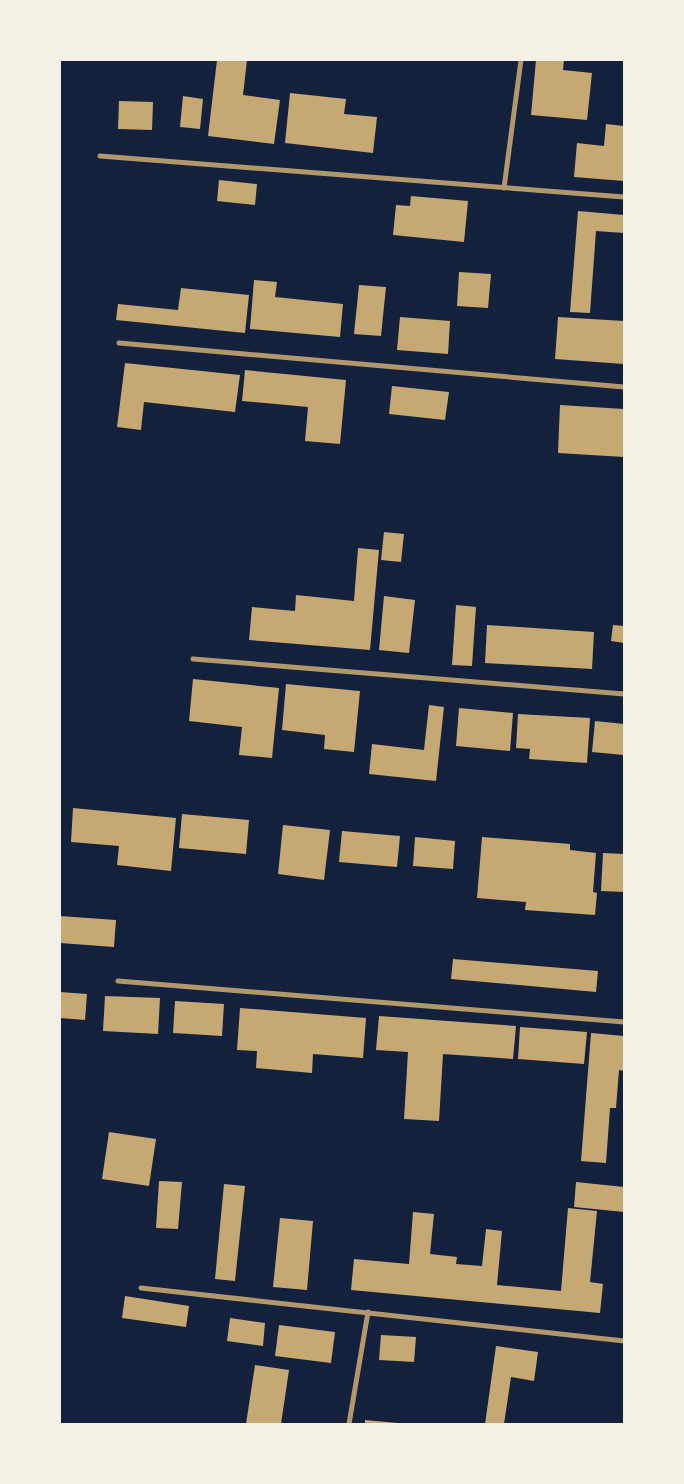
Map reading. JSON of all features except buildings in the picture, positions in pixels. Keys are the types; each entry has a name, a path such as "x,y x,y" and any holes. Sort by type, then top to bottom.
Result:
{"street":[{"path":"504,188 521,60"},
{"path":"100,156 624,197"},
{"path":"119,343 624,388"},
{"path":"192,659 624,694"},
{"path":"118,981 624,1022"},
{"path":"141,1288 624,1341"},
{"path":"349,1424 368,1312"}]}
